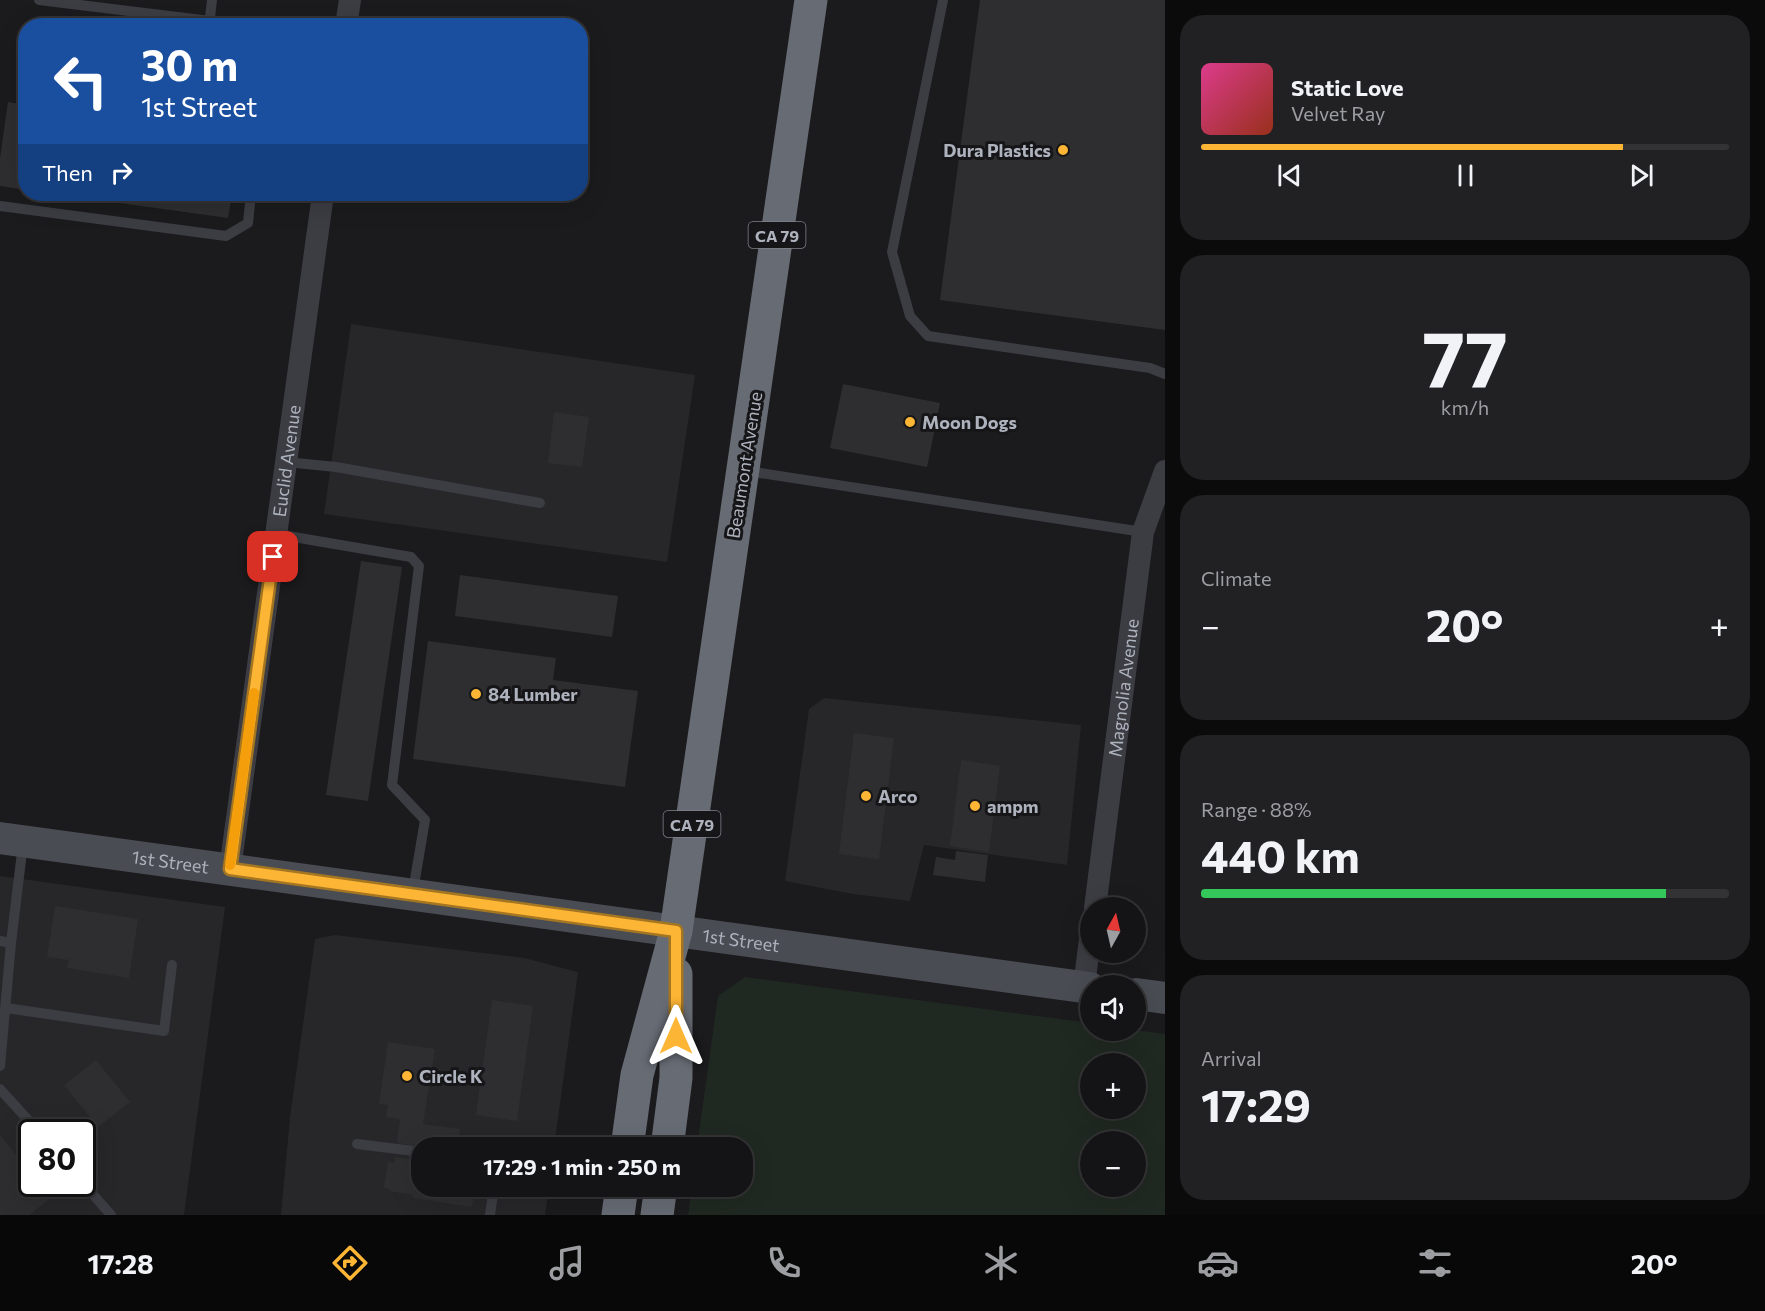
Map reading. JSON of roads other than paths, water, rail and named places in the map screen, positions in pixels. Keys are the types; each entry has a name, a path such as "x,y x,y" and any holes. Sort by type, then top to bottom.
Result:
{"highway":[{"name":"Beaumont Avenue","path":"676,931 811,0"},
{"name":"CA 79","path":"629,1137 638,1075 676,931"},
{"name":"CA 79","path":"668,1137 676,1078 676,931"},
{"path":"618,1215 620,1197"},
{"path":"657,1215 659,1197"}],"street":[{"path":"347,18 350,0"},
{"name":"Euclid Avenue","path":"230,869 322,201"},
{"name":"Magnolia Avenue","path":"1096,897 1143,532 1165,471"},
{"name":"1st Street","path":"12,839 1080,986"},
{"path":"1146,995 1165,998"}],"lane":[{"path":"39,0 171,18"},
{"path":"209,18 212,0"},
{"path":"943,0 892,252 910,316 928,336 1150,368 1165,374"},
{"path":"0,206 226,236 248,222 250,201"},
{"path":"286,462 336,467 540,503"},
{"path":"744,471 1143,532"},
{"path":"276,534 411,557 419,567 393,785 425,820 413,894"},
{"path":"0,1066 6,1008 6,942 12,839"},
{"path":"6,1008 164,1031 172,965"},
{"path":"0,1089 27,1119"},
{"path":"357,1144 411,1151"},
{"path":"95,1197 111,1215"},
{"path":"490,1215 492,1197"}],"place":[{"name":"Dura Plastics","path":"1063,150"},
{"name":"Moon Dogs","path":"910,422"},
{"name":"84 Lumber","path":"476,694"},
{"name":"Arco","path":"866,796"},
{"name":"ampm","path":"975,806"},
{"name":"Circle K","path":"407,1076"}]}
